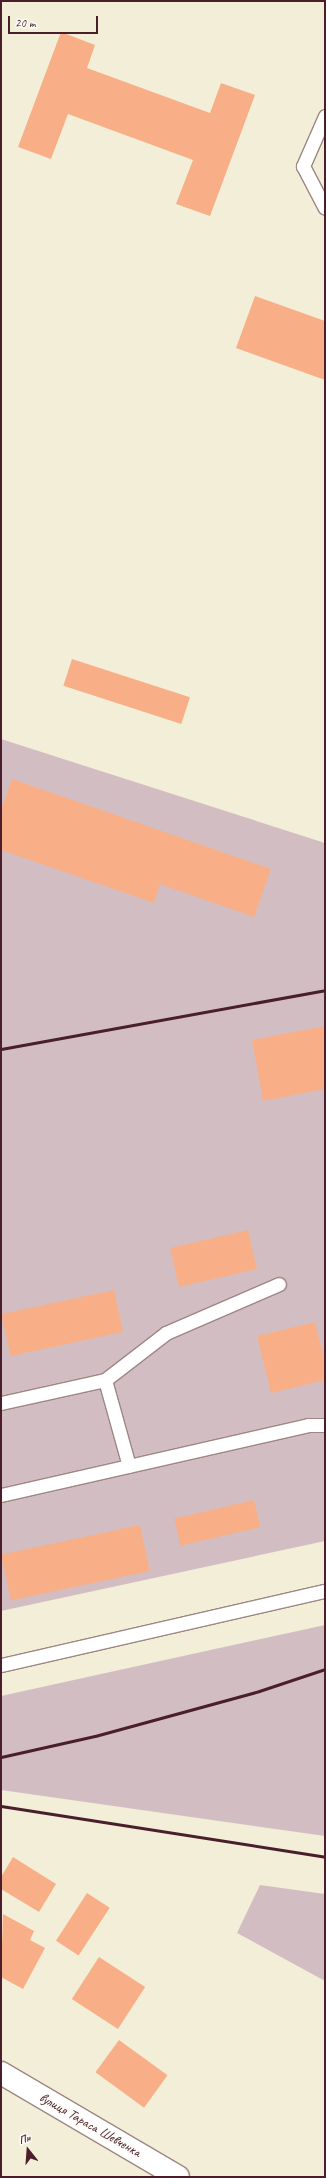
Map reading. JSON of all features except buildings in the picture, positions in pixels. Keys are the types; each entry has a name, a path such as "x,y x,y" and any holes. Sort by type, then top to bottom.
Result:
{"street":[{"name":"вулиця Тараса Шевченка","path":"1,2073 178,2177"}],"lane":[{"path":"325,116 303,166 325,208"},
{"path":"1,1403 105,1380 166,1333 279,1284"},
{"path":"105,1380 129,1466"},
{"path":"1,1494 308,1425 325,1425"},
{"path":"1,1665 325,1592"}],"shaded area":[{"path":"1,739 325,843 325,1541 1,1611"},
{"path":"325,1625 325,1836 1,1790 1,1696"},
{"path":"260,1885 325,1894 325,1981 237,1933"}],"railway":[{"path":"1,1049 325,990"},
{"path":"1,1757 95,1736 259,1691 325,1669"},
{"path":"1,1806 325,1857"}]}
